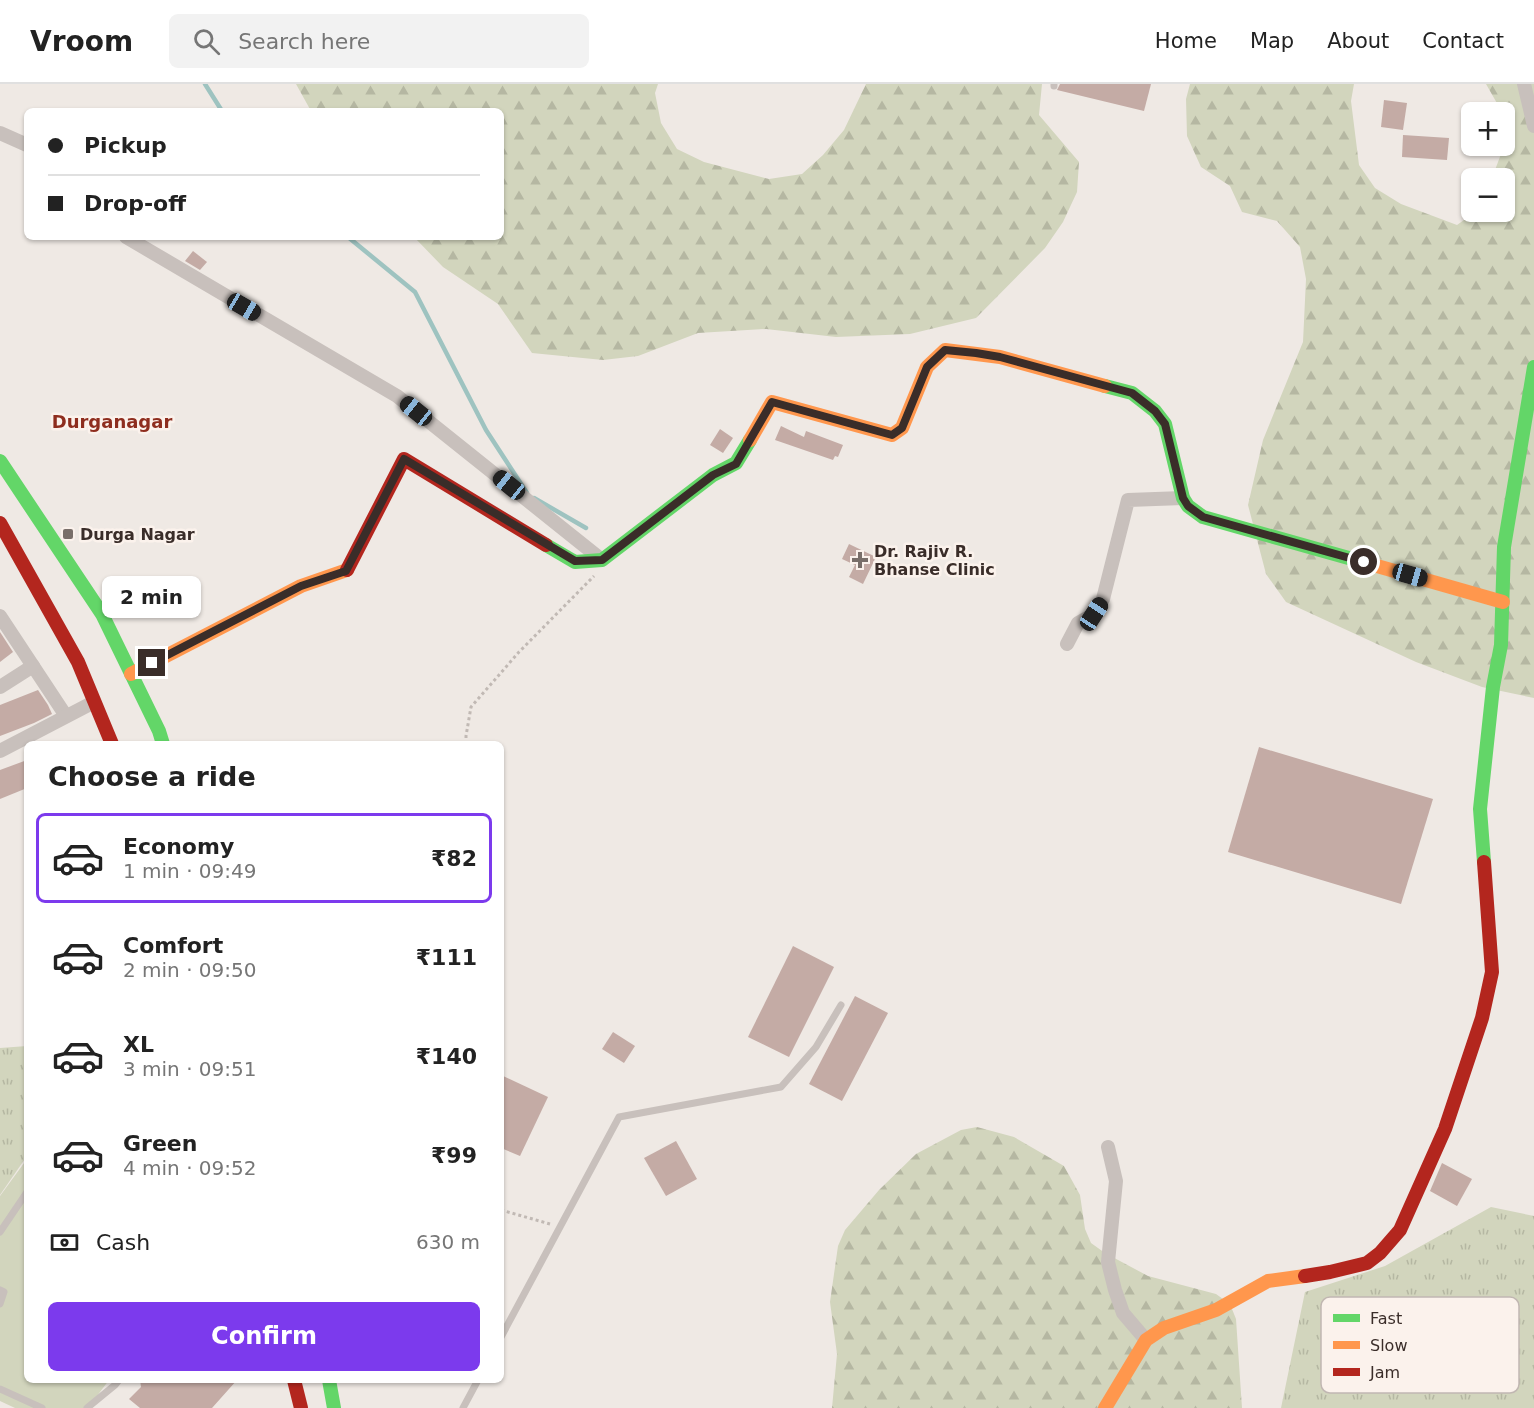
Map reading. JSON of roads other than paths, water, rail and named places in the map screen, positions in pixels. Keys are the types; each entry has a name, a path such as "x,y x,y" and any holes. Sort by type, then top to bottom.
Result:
{"street":[{"path":"1524,84 1534,126"},
{"path":"0,133 24,145"},
{"path":"131,240 397,396 602,560"},
{"path":"130,674 301,586 346,571 404,459 575,561 602,560 713,475 736,464 772,402 892,435 902,428 927,367 945,350 1000,357 1132,393 1155,411 1165,424 1183,498 1188,506 1203,517 1503,602"},
{"path":"1104,1408 1146,1340 1164,1328 1216,1310 1269,1281 1330,1272 1367,1263 1380,1253 1400,1230 1445,1130 1482,1018 1492,972 1480,810 1493,687 1501,645 1504,547 1534,367"},
{"path":"0,460 102,614 162,741"},
{"path":"1067,644 1078,623 1094,614 1103,599 1128,500 1183,498"},
{"path":"0,523 78,662 111,741"},
{"path":"0,616 66,716"},
{"path":"0,687 33,666"},
{"path":"0,751 94,702"},
{"path":"1108,1147 1116,1181 1108,1262 1114,1290 1123,1313 1146,1340"},
{"path":"295,1383 301,1408"},
{"path":"330,1383 334,1408"}],"lane":[{"path":"504,1331 620,1117 781,1087 816,1047 841,1005"},
{"path":"0,1232 24,1196"},
{"path":"0,1290 4,1292 0,1304"},
{"path":"87,1408 116,1383"},
{"path":"463,1408 476,1383"},
{"path":"0,1389 42,1408"}],"waterway":[{"path":"205,84 220,108"},
{"path":"352,240 415,292 486,430 527,493"},
{"path":"534,498 586,528"}],"place":[{"name":"Durga Nagar","path":"68,534"},
{"name":"Dr. Rajiv R. Bhanse Clinic","path":"860,560"}],"district":[{"name":"Durganagar","path":"112,421"}]}
